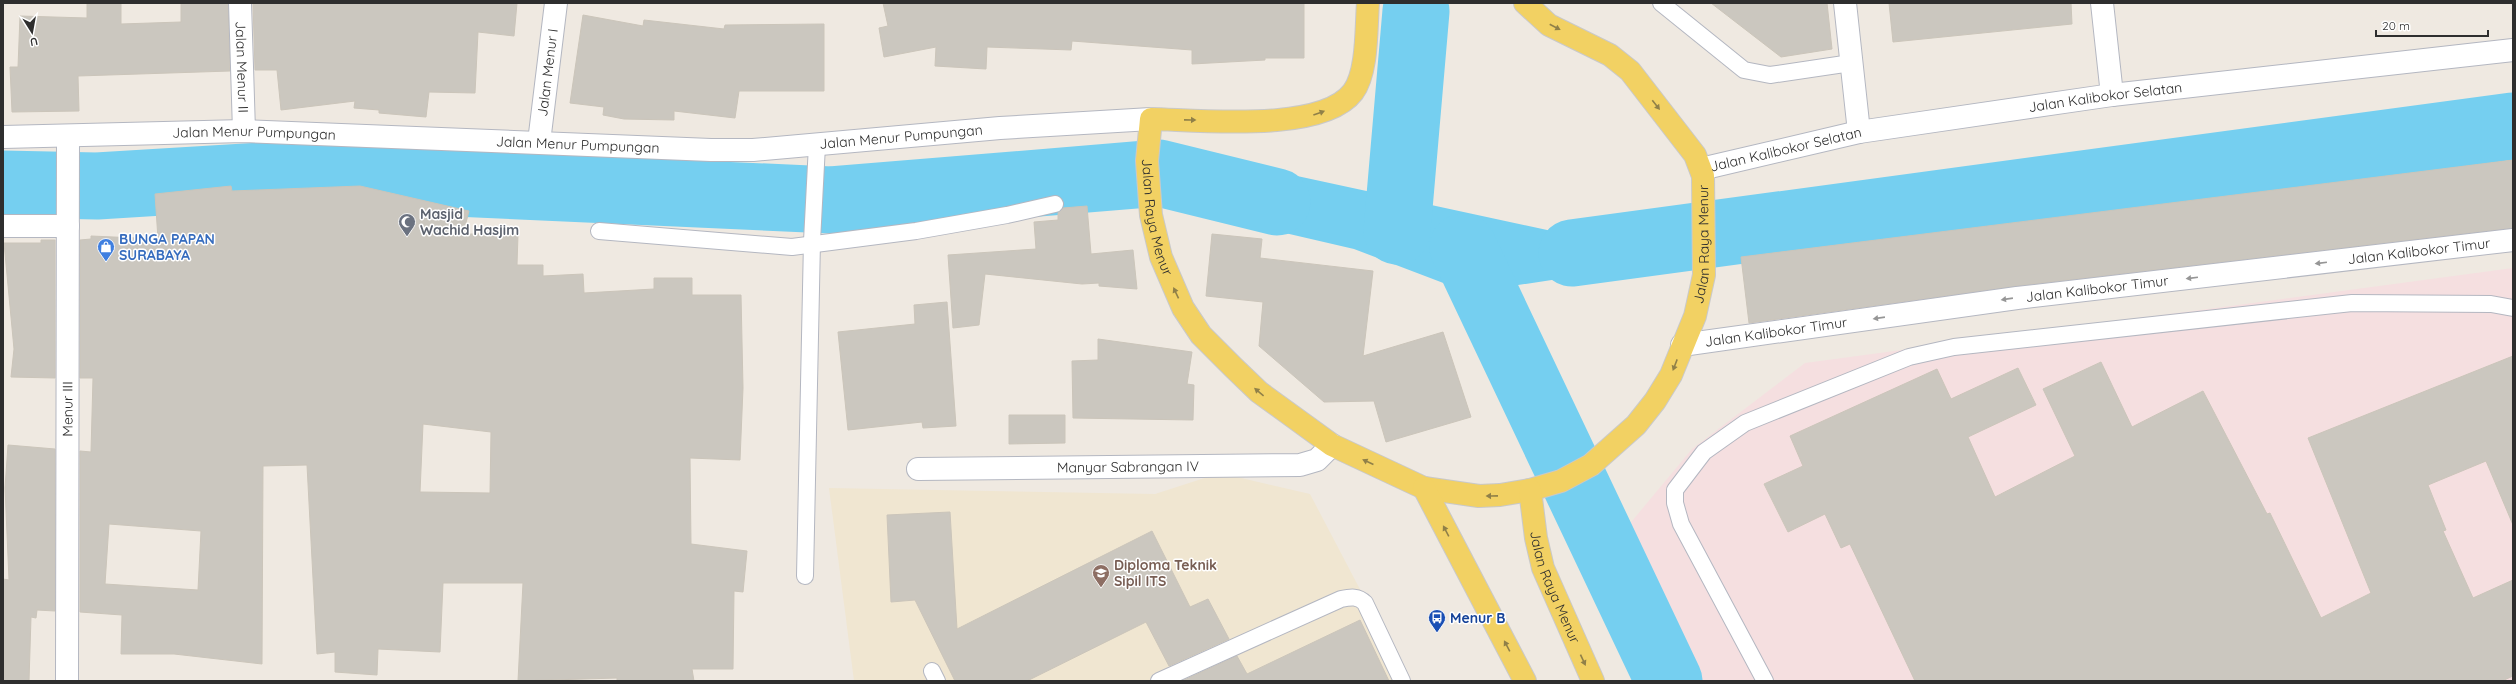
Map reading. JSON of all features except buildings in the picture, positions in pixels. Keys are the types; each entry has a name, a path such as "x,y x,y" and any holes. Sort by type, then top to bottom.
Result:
{"main road":[{"path":"1151,119 1264,121 1310,116 1338,106 1353,91 1362,69 1368,3"},
{"name":"Jalan Raya Menur","path":"1151,119 1147,161 1151,215 1170,281 1183,308 1201,335 1259,392 1332,445 1424,488 1479,496 1500,496 1530,490 1561,481 1590,465 1636,425 1655,401 1671,375 1695,316 1704,275 1702,176 1695,155 1630,71 1610,55 1549,25 1525,3"},
{"path":"1424,488 1525,681"},
{"name":"Jalan Raya Menur","path":"1530,490 1536,538 1543,568 1593,681"}],"street":[{"name":"Jalan Menur II","path":"240,3 244,131"},
{"name":"Jalan Menur I","path":"539,142 556,3"},
{"path":"1845,3 1859,132"},
{"path":"2102,3 2112,94"},
{"name":"Jalan Kalibokor Selatan","path":"1702,176 1859,132 2112,94 2513,50"},
{"name":"Jalan Menur Pumpungan","path":"3,137 68,137 244,131 710,150 817,145 1000,128 1151,119"},
{"name":"Menur III","path":"67,681 68,137"},
{"path":"3,226 68,218"},
{"name":"Jalan Kalibokor Timur","path":"1682,345 2017,298 2513,240"},
{"name":"Manyar Sabrangan IV","path":"918,469 1300,465 1317,460 1332,445"}],"lane":[{"path":"1661,3 1744,70 1770,75 1852,63"},
{"path":"805,576 812,243 814,179 817,145"},
{"path":"599,232 758,246 812,243 1000,217 1054,204"},
{"path":"1765,681 1680,524 1675,503 1675,490 1704,452 1745,423 1909,356 1954,347 2352,303 2490,304 2513,308"},
{"path":"1159,681 1341,599 1359,598 1365,603 1402,681"}],"shaded area":[{"path":"2513,268 2513,681 1702,681 1627,527 1692,449 1805,363"},
{"name":"Diploma Teknik Sipil ITS","path":"1220,473 1310,494 1408,681 854,681 829,488 1155,494"}],"water":[{"path":"1191,157 1274,171 1561,233 1660,218 1669,262 1499,288 1446,284 1354,249 1181,209"}],"waterway":[{"path":"1397,231 1416,11"},
{"path":"1572,253 2513,126"},
{"path":"3,184 97,186 276,175 831,200 1159,173 1277,202"},
{"path":"1463,247 1669,681"}],"place":[{"name":"Masjid Wachid Hasjim","path":"407,237"},
{"name":"BUNGA PAPAN SURABAYA","path":"106,262"},
{"name":"Diploma Teknik Sipil ITS","path":"1101,588"},
{"name":"Menur B","path":"1437,633"}]}
